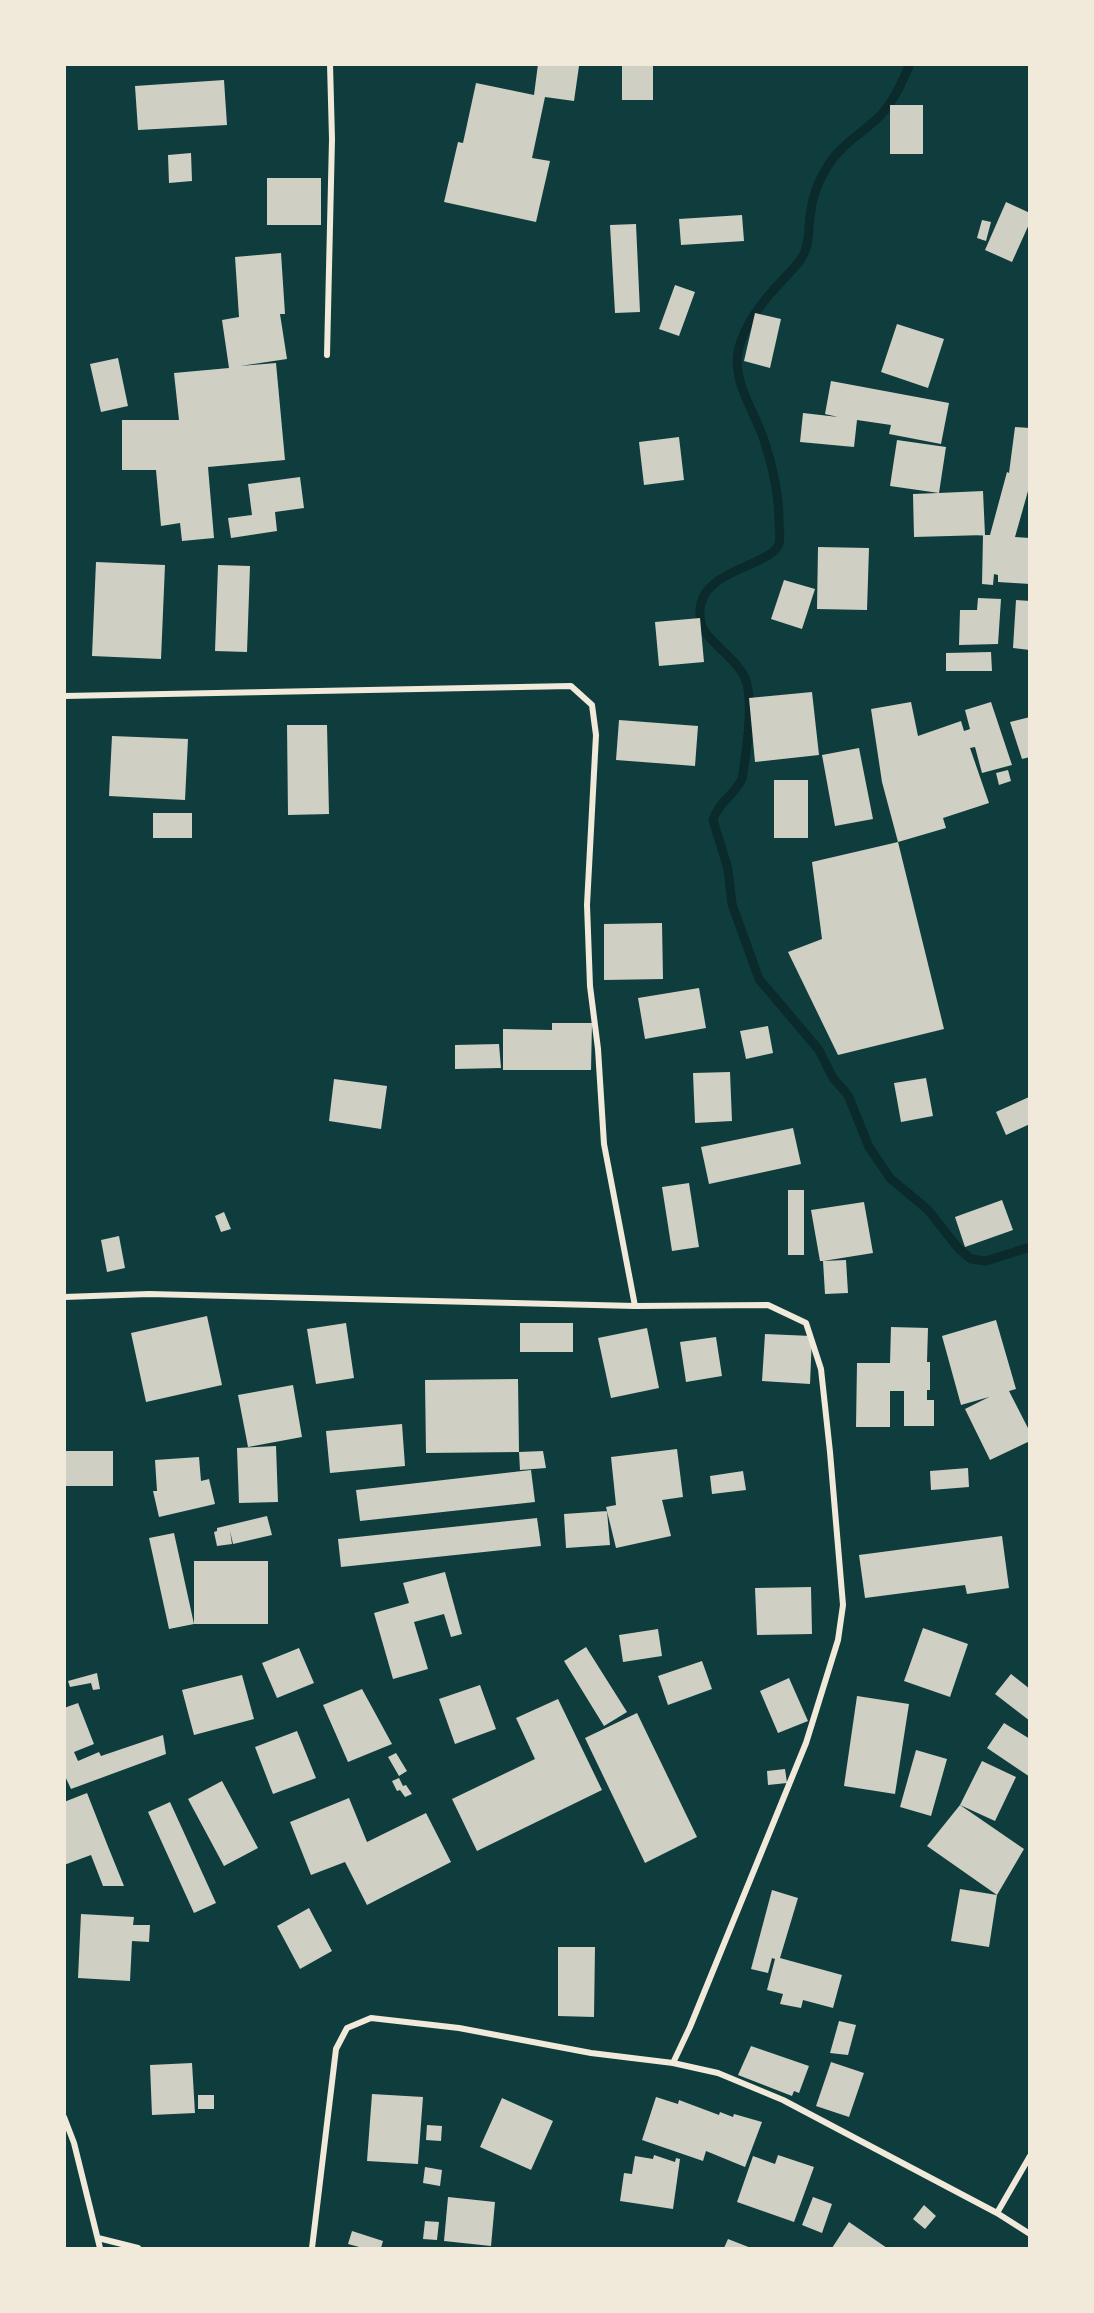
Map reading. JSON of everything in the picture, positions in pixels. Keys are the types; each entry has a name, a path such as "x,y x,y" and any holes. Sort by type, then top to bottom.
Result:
{"street":[{"path":"327,355 332,140 330,64"},
{"path":"64,696 570,686 592,705 596,735 587,905 590,986 598,1049 604,1144 635,1306"},
{"path":"64,1297 149,1294 635,1306 768,1305 806,1323 821,1369 843,1605 838,1640 806,1743 690,2027 673,2063"},
{"path":"312,2248 336,2049 347,2028 371,2018 459,2028 591,2053 673,2063 718,2073 783,2100 997,2213 1029,2234"},
{"path":"64,2117 100,2248"},
{"path":"997,2213 1029,2156"},
{"path":"98,2238 138,2248"}],"building":[{"path":"538,64 579,66 574,101 545,97 532,158 550,161 536,222 444,202 458,142 463,143 476,83 534,95"},
{"path":"622,64 653,64 653,100 622,100"},
{"path":"224,80 227,125 138,130 135,86"},
{"path":"890,105 923,105 923,154 890,154"},
{"path":"191,153 192,181 169,183 168,155"},
{"path":"267,178 321,178 321,225 267,225"},
{"path":"1006,202 1030,213 1030,222 1012,262 985,250"},
{"path":"742,215 744,241 681,245 679,219"},
{"path":"982,220 991,222 986,241 977,238"},
{"path":"636,224 640,312 615,313 610,225"},
{"path":"281,253 285,314 280,314 287,359 240,366 276,363 285,460 208,467 214,538 182,541 180,523 161,526 156,470 122,470 122,420 179,420 174,373 229,368 222,320 239,317 235,257"},
{"path":"675,285 695,292 679,336 659,329"},
{"path":"755,313 781,319 770,368 744,361"},
{"path":"897,324 944,339 928,388 881,372"},
{"path":"118,358 128,406 101,412 90,364"},
{"path":"831,381 949,403 941,444 889,434 891,425 857,420 854,447 800,442 803,413 838,417 825,414"},
{"path":"1015,427 1030,428 1030,484 1015,537 1030,538 1030,584 998,582 998,575 994,574 993,585 982,584 983,535 990,535 1007,472 1009,473"},
{"path":"679,437 684,480 644,485 639,442"},
{"path":"897,440 946,447 939,493 890,486"},
{"path":"300,477 304,508 275,512 277,531 231,538 228,518 252,515 248,484"},
{"path":"983,491 985,535 914,537 913,494"},
{"path":"818,547 869,548 867,610 817,609"},
{"path":"96,562 165,565 161,659 92,656"},
{"path":"218,565 250,566 247,652 215,651"},
{"path":"784,580 815,589 802,629 771,619"},
{"path":"978,598 1001,599 998,644 959,645 960,610 977,610"},
{"path":"1016,600 1030,601 1030,650 1013,648"},
{"path":"700,618 704,662 659,666 655,622"},
{"path":"991,652 992,671 946,671 946,653"},
{"path":"812,692 819,755 755,762 749,698"},
{"path":"911,702 918,736 961,721 964,731 970,729 965,710 991,702 1012,765 982,773 975,747 970,748 989,803 943,818 946,828 898,842 882,782 871,709"},
{"path":"1030,717 1030,757 1022,759 1010,722"},
{"path":"619,720 698,726 695,766 616,760"},
{"path":"287,725 327,725 329,814 288,815"},
{"path":"112,736 188,739 185,800 109,796"},
{"path":"859,748 873,819 835,826 822,755"},
{"path":"1008,770 1011,781 999,785 996,773"},
{"path":"774,780 808,780 808,838 774,838"},
{"path":"153,813 192,813 192,838 153,838"},
{"path":"898,842 944,1029 838,1055 788,952 822,939 812,862"},
{"path":"662,923 663,979 604,980 604,924"},
{"path":"699,988 706,1028 645,1039 638,998"},
{"path":"552,1023 592,1023 591,1070 503,1070 503,1029 552,1030"},
{"path":"768,1026 773,1053 746,1059 740,1031"},
{"path":"499,1044 501,1068 455,1069 455,1045"},
{"path":"730,1072 732,1121 695,1123 693,1073"},
{"path":"926,1078 933,1116 901,1122 894,1083"},
{"path":"334,1079 387,1086 381,1129 329,1121"},
{"path":"1029,1097 1030,1124 1006,1135 996,1112"},
{"path":"793,1128 801,1164 709,1184 701,1147"},
{"path":"689,1183 699,1247 672,1251 662,1187"},
{"path":"788,1190 804,1190 804,1255 788,1255"},
{"path":"1002,1200 1013,1230 965,1247 955,1217"},
{"path":"864,1202 873,1253 820,1261 811,1210"},
{"path":"224,1212 231,1229 221,1232 215,1216"},
{"path":"119,1236 125,1268 107,1272 101,1240"},
{"path":"846,1260 848,1293 825,1294 823,1261"},
{"path":"207,1316 222,1385 146,1402 131,1333"},
{"path":"996,1320 1016,1389 1009,1391 1030,1432 1030,1441 990,1460 965,1409 989,1397 961,1405 942,1336"},
{"path":"346,1323 354,1378 316,1384 307,1329"},
{"path":"520,1323 573,1323 573,1352 520,1352"},
{"path":"891,1327 928,1328 927,1362 930,1362 930,1390 927,1390 927,1400 934,1400 934,1426 904,1426 904,1391 890,1391 890,1427 856,1427 857,1363 890,1363"},
{"path":"647,1328 659,1388 611,1398 598,1338"},
{"path":"765,1334 812,1336 810,1384 762,1381"},
{"path":"716,1337 722,1376 686,1382 680,1342"},
{"path":"518,1379 519,1452 426,1453 425,1380"},
{"path":"293,1385 302,1437 248,1447 238,1395"},
{"path":"402,1424 405,1466 330,1473 326,1431"},
{"path":"276,1446 278,1502 239,1503 237,1448"},
{"path":"677,1449 683,1497 662,1500 671,1536 616,1548 606,1507 616,1505 611,1457"},
{"path":"64,1451 113,1451 113,1486 64,1486"},
{"path":"543,1451 546,1468 520,1470 519,1452"},
{"path":"199,1457 201,1481 209,1479 215,1504 159,1517 153,1491 157,1491 155,1460"},
{"path":"968,1468 969,1487 931,1490 930,1471"},
{"path":"531,1470 535,1502 360,1521 356,1490"},
{"path":"743,1471 746,1490 712,1494 710,1476"},
{"path":"607,1511 610,1545 566,1548 564,1514"},
{"path":"267,1516 272,1535 233,1544 230,1531 232,1544 217,1546 214,1532 217,1528"},
{"path":"537,1518 541,1546 341,1567 338,1539"},
{"path":"174,1533 194,1624 169,1629 149,1538"},
{"path":"1002,1536 1009,1588 967,1594 965,1585 865,1598 859,1555"},
{"path":"194,1561 268,1561 268,1624 194,1624"},
{"path":"445,1572 462,1634 451,1637 444,1614 414,1622 428,1669 393,1679 374,1613 409,1603 403,1583"},
{"path":"811,1587 812,1634 757,1635 755,1588"},
{"path":"923,1628 968,1644 950,1697 904,1681"},
{"path":"658,1629 662,1656 623,1662 619,1635"},
{"path":"586,1647 627,1712 604,1726 564,1661"},
{"path":"299,1648 314,1683 277,1698 262,1663"},
{"path":"702,1661 712,1689 668,1705 658,1676"},
{"path":"97,1673 100,1689 93,1690 91,1683 70,1687 68,1681"},
{"path":"1011,1674 1030,1689 1030,1721 995,1694"},
{"path":"242,1675 254,1719 194,1735 182,1690"},
{"path":"789,1678 808,1721 778,1733 760,1691"},
{"path":"480,1685 496,1729 455,1744 439,1699"},
{"path":"362,1689 392,1744 348,1762 323,1705"},
{"path":"857,1696 909,1704 895,1794 844,1786"},
{"path":"558,1699 602,1790 477,1851 452,1799 535,1759 516,1718"},
{"path":"78,1703 94,1744 74,1752 78,1761 99,1752 101,1756 163,1735 166,1754 71,1789 64,1774 64,1708"},
{"path":"637,1713 697,1837 645,1863 585,1738"},
{"path":"1004,1723 1030,1739 1030,1777 987,1748"},
{"path":"297,1731 316,1778 273,1794 255,1747"},
{"path":"916,1750 947,1759 931,1816 900,1807"},
{"path":"396,1753 407,1771 399,1776 388,1757"},
{"path":"982,1761 1016,1777 995,1821 960,1805"},
{"path":"785,1769 787,1783 768,1785 767,1771"},
{"path":"399,1778 403,1786 406,1785 412,1794 405,1797 400,1790 397,1791 392,1781"},
{"path":"222,1781 258,1848 224,1866 188,1799"},
{"path":"87,1793 124,1886 103,1886 91,1855 64,1865 64,1802"},
{"path":"349,1798 367,1842 426,1813 451,1862 367,1905 345,1862 311,1875 290,1822"},
{"path":"170,1802 216,1903 194,1913 148,1812"},
{"path":"960,1805 1024,1849 997,1895 927,1846"},
{"path":"960,1889 997,1895 989,1947 951,1941"},
{"path":"772,1890 798,1898 780,1958 842,1975 833,2008 803,2000 801,2008 780,2004 783,1994 767,1990 775,1959 772,1958 768,1973 751,1969"},
{"path":"309,1908 332,1951 300,1969 277,1926"},
{"path":"81,1914 134,1917 133,1925 150,1925 149,1942 132,1941 130,1981 78,1978"},
{"path":"558,1947 595,1947 594,2017 558,2016"},
{"path":"839,2021 856,2025 848,2055 830,2053"},
{"path":"751,2046 809,2066 799,2093 794,2091 792,2096 738,2075"},
{"path":"831,2062 864,2073 849,2117 816,2106"},
{"path":"192,2063 195,2113 152,2115 150,2065"},
{"path":"372,2094 423,2097 418,2164 367,2161"},
{"path":"198,2095 214,2095 214,2109 198,2109"},
{"path":"656,2097 678,2104 679,2100 719,2115 720,2112 733,2117 734,2114 762,2122 745,2167 706,2151 703,2161 642,2140"},
{"path":"502,2098 553,2121 531,2170 480,2147"},
{"path":"427,2125 442,2126 441,2141 426,2140"},
{"path":"654,2155 675,2162 676,2158 680,2159 673,2209 620,2201 624,2173 632,2174 635,2156 653,2159"},
{"path":"778,2155 814,2167 794,2222 737,2202 753,2156 775,2164"},
{"path":"425,2167 442,2170 440,2186 423,2183"},
{"path":"448,2197 495,2202 491,2246 444,2241"},
{"path":"813,2197 832,2204 822,2233 802,2225"},
{"path":"924,2205 936,2216 925,2229 913,2219"},
{"path":"425,2221 439,2222 437,2240 423,2239"},
{"path":"849,2222 887,2248 832,2248"},
{"path":"352,2231 383,2241 381,2248 363,2248 348,2244"},
{"path":"728,2239 751,2248 724,2248"}],"waterway":[{"path":"910,64 886,110 844,146 826,169 814,197 804,254 761,306 740,343 738,374 763,437 772,468 778,500 780,538 779,544 772,552 715,583 705,594 700,609 703,629 739,668 747,684 749,696 749,725 742,779 715,814 713,820 728,869 732,904 759,979 819,1050 833,1078 848,1095 869,1147 890,1178 928,1210 959,1249 971,1259 986,1261 1030,1247"}]}
